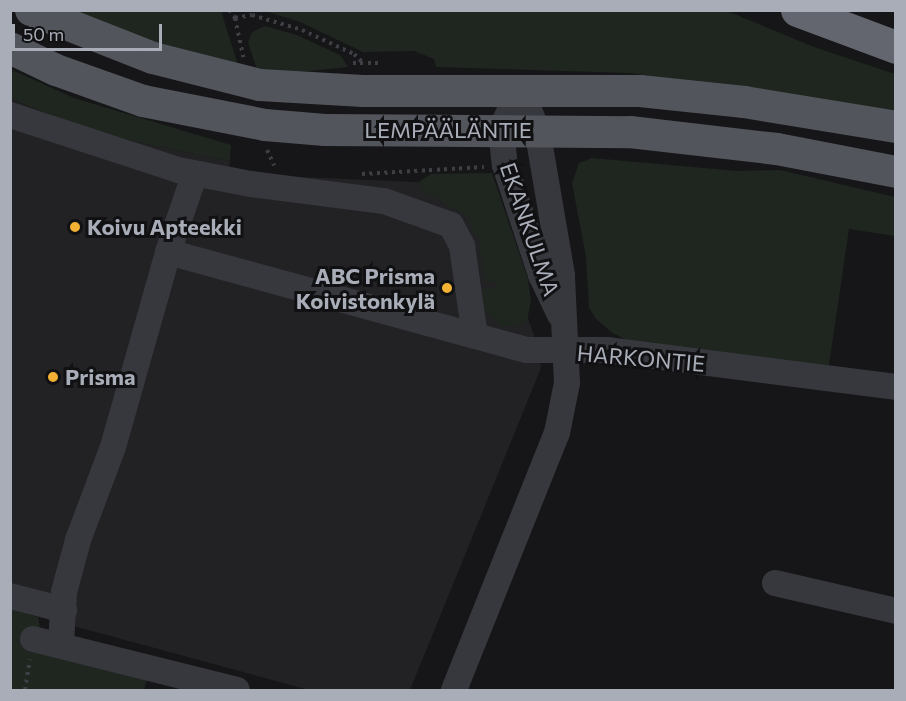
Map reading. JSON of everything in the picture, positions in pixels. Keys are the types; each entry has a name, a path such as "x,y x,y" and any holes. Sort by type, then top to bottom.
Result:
{"highway":[{"path":"797,10 896,47"}],"main road":[{"name":"LEMPÄÄLÄNTIE","path":"25,11 153,58 260,85 363,91 520,89 682,94 896,127"},
{"name":"LEMPÄÄLÄNTIE","path":"10,48 56,70 143,101 205,116 325,130 537,129 630,132 731,143 896,172"}],"street":[{"path":"501,129 520,89"},
{"name":"EKANKULMA","path":"520,89 537,129 562,275 566,351"},
{"path":"10,115 187,172 384,201 451,225 462,246 475,336"},
{"name":"EKANKULMA","path":"501,129 505,165 541,275 564,322"},
{"path":"61,644 63,610 78,540 113,447 168,252 187,172"},
{"path":"168,252 528,351 566,351"},
{"name":"HARKONTIE","path":"454,690 556,434 567,383 566,351 607,350 896,387"},
{"path":"775,584 896,611"},
{"path":"10,596 63,610"},
{"path":"33,639 61,644 237,690"}],"path":[{"path":"229,10 235,18 243,57"},
{"path":"235,18 252,15 302,30 354,54 363,63"},
{"path":"266,146 278,171"},
{"path":"358,174 505,165"},
{"path":"25,690 33,639"}],"shaded area":[{"path":"59,11 221,11 239,68 173,57"},
{"path":"265,11 727,11 814,47 895,74 895,115 630,73 436,67 434,59 414,51 363,52 300,22"},
{"path":"265,26 297,35 340,55 348,67 281,74 257,70 248,42 252,32"},
{"path":"10,69 74,98 231,145 230,161 132,141 73,124 11,99"},
{"path":"10,99 73,124 132,141 230,161 229,168 258,175 437,183 488,208 536,341 541,368 410,690 309,690 11,609"},
{"path":"592,158 737,171 780,170 895,197 895,236 849,229 828,371 634,344 611,332 595,318 589,307 586,257 572,183 579,163"},
{"path":"492,173 528,279 531,301 527,321 517,326 501,326 483,308 481,290 498,287 496,281 485,283 478,234 474,235 469,217 423,191 420,181 431,174"},
{"path":"10,609 38,617 44,651 147,679 144,690 11,690"}],"place":[{"name":"Koivu Apteekki","path":"75,227"},
{"name":"ABC Prisma Koivistonkylä","path":"447,288"},
{"name":"Prisma","path":"53,377"}]}
